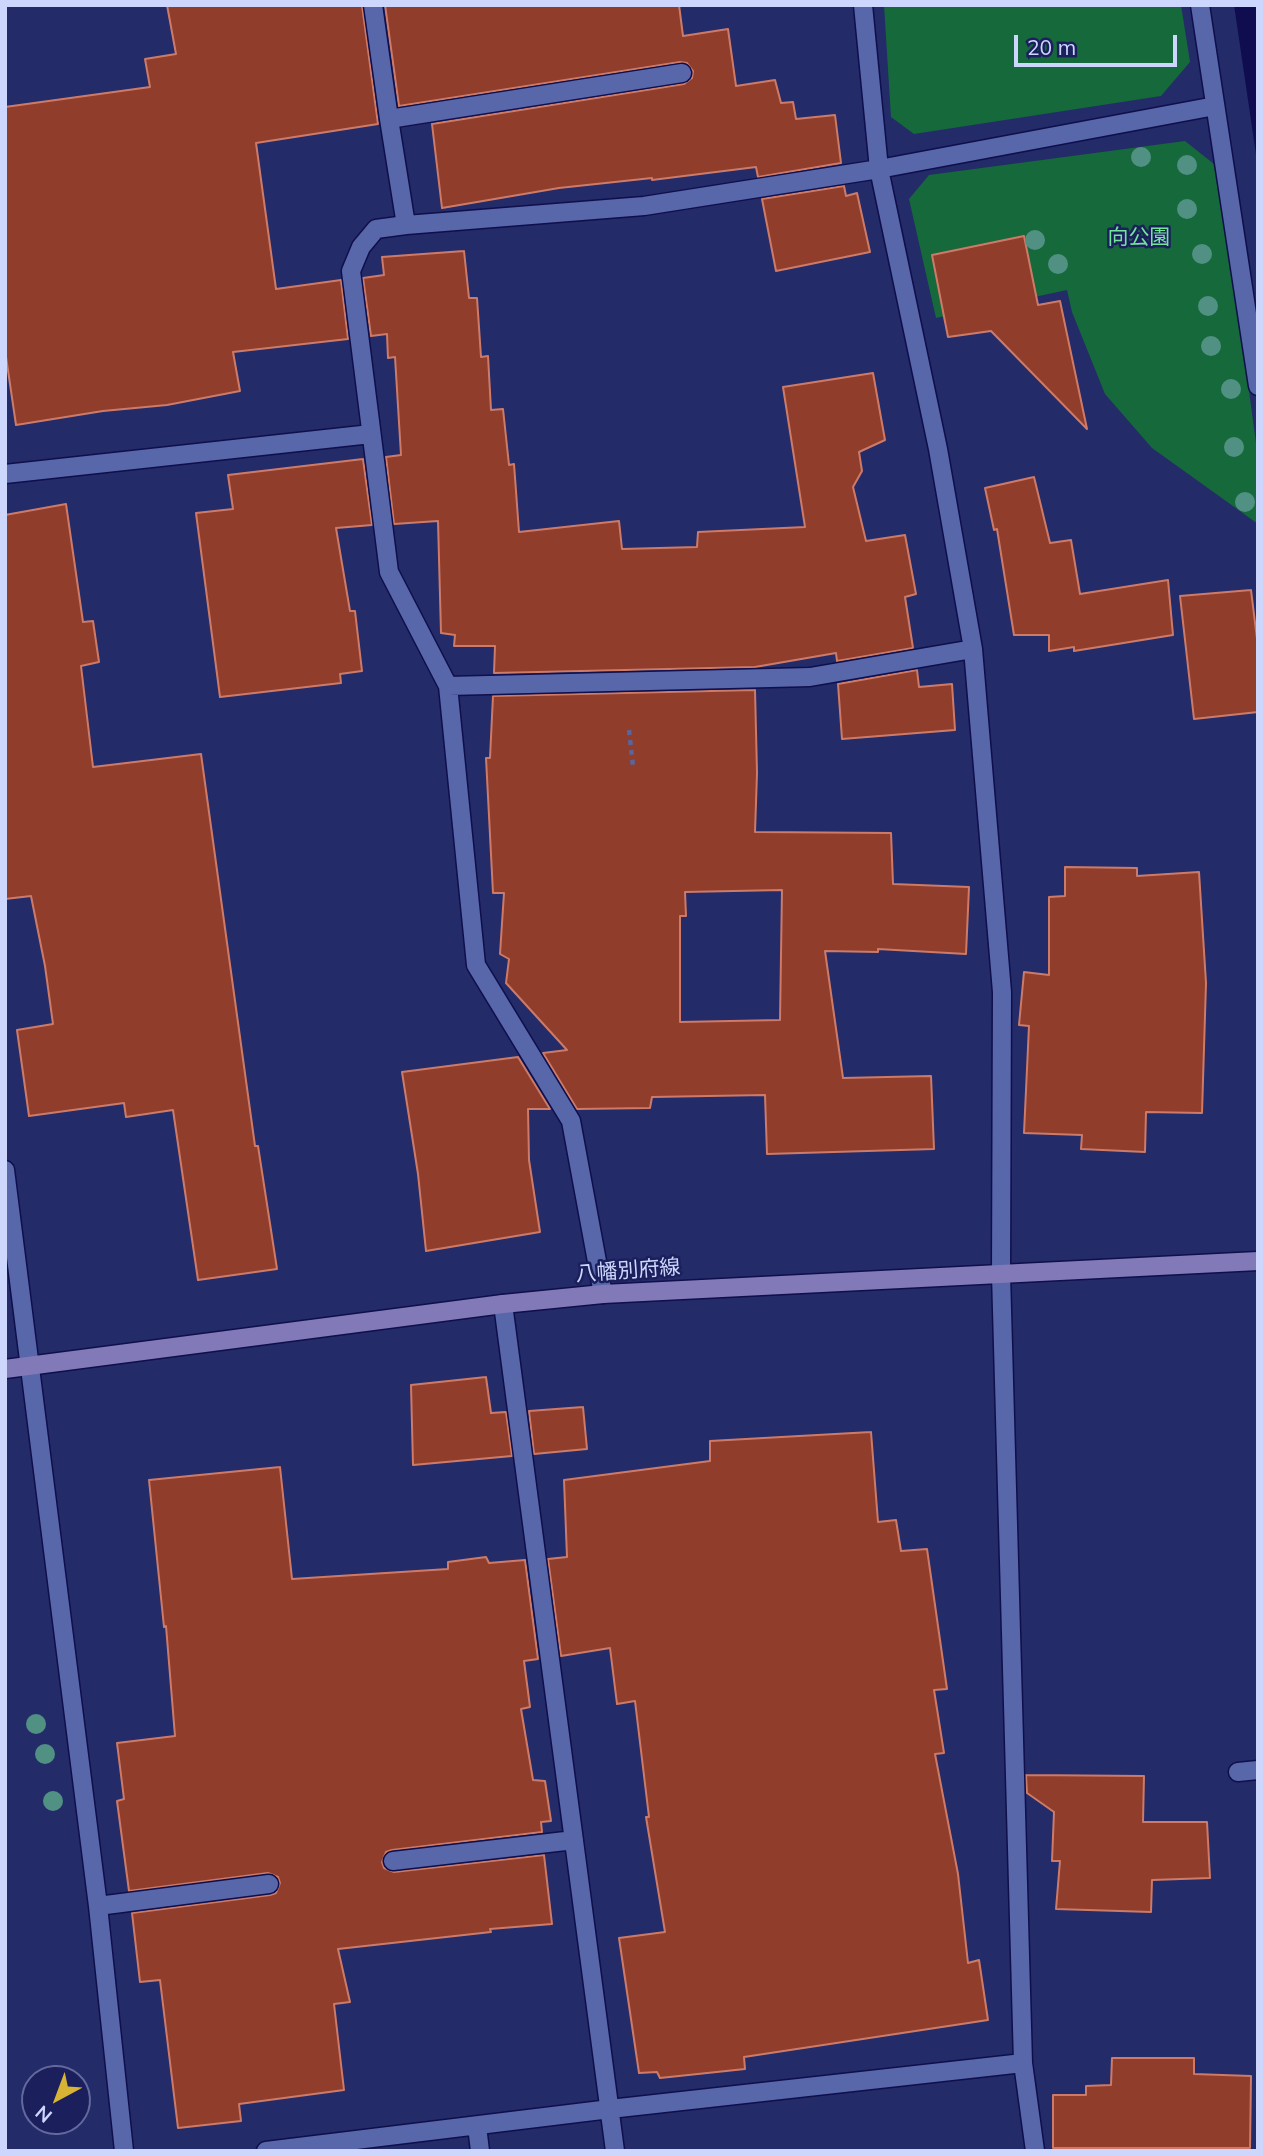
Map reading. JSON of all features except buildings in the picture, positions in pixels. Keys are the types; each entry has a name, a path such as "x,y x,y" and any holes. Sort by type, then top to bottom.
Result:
{"main road":[{"name":"八幡別府線","path":"5,1369 503,1304 603,1294 1258,1261"}],"street":[{"path":"373,5 406,225"},
{"path":"863,5 879,169 938,449 973,649 1002,992 1001,1274 1023,2063 1035,2151"},
{"path":"1200,5 1258,386"},
{"path":"389,119 682,74"},
{"path":"603,1294 571,1121 476,965 448,686 389,572 351,271 360,247 376,229 644,206 879,169 1215,106"},
{"path":"5,474 371,434"},
{"path":"448,686 810,677 973,649"},
{"path":"5,1170 98,1906 124,2151"},
{"path":"503,1304 615,2151"},
{"path":"1238,1772 1258,1770"},
{"path":"393,1861 574,1840"},
{"path":"98,1906 268,1884"},
{"path":"265,2151 1023,2063"},
{"path":"477,2126 480,2151"}],"path":[{"path":"629,730 633,766"}],"green space":[{"path":"884,5 1181,5 1190,62 1161,96 914,134 891,117"},
{"name":"向公園","path":"1185,141 1219,168 1258,458 1258,524 1152,448 1105,394 1072,312 1067,290 936,318 909,199 929,175"}],"shaded area":[{"path":"1234,5 1258,5 1258,168"}]}
